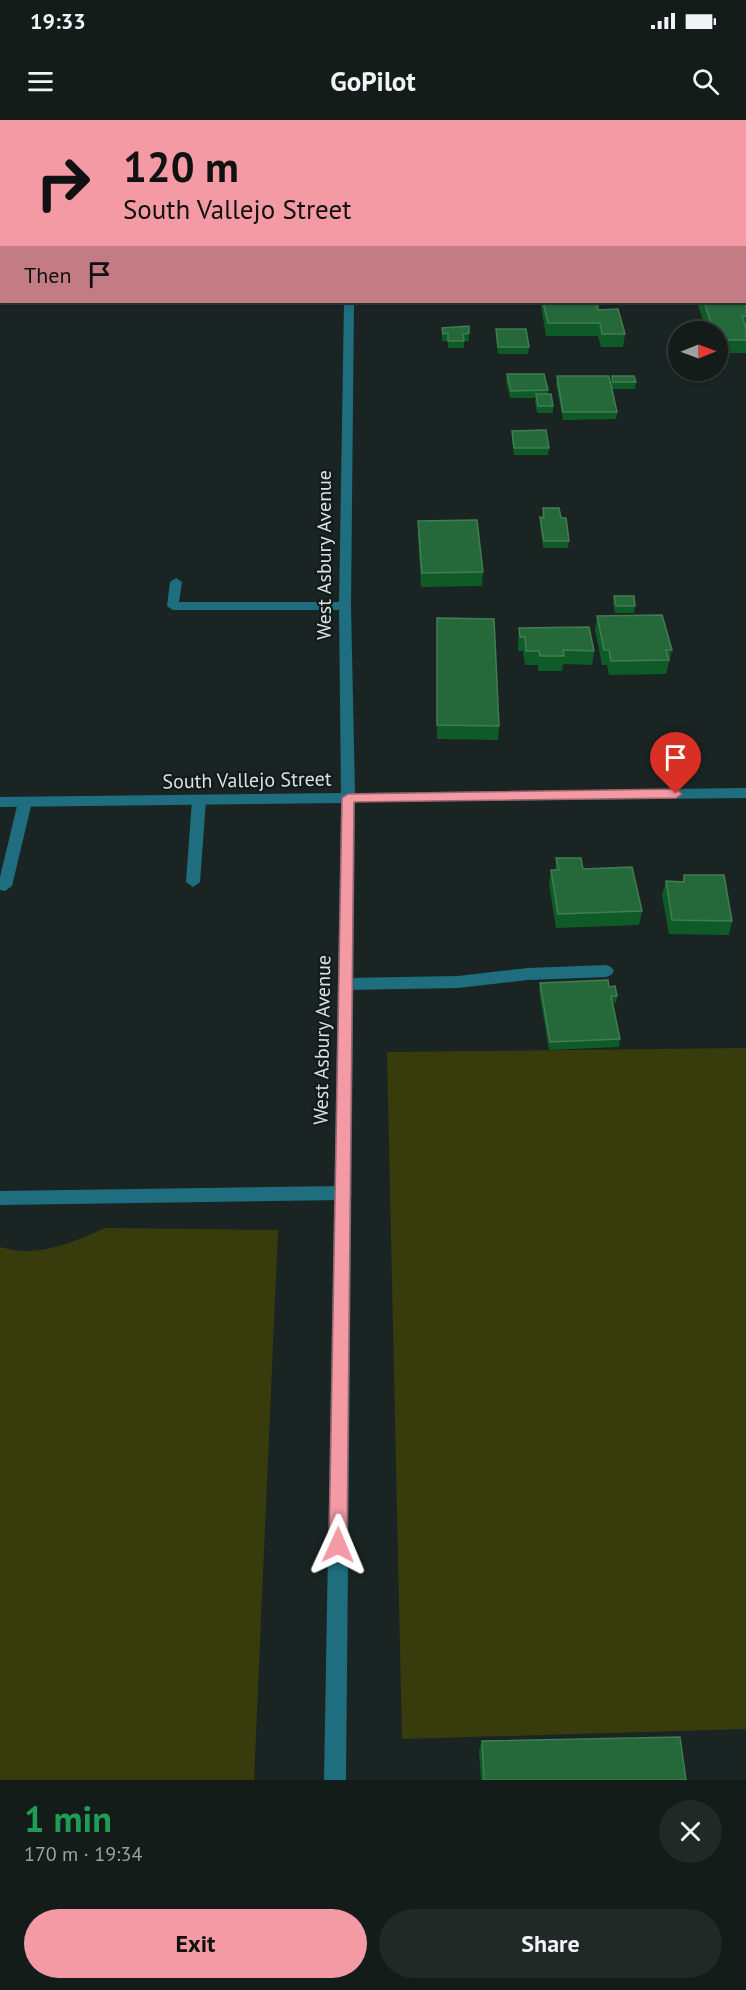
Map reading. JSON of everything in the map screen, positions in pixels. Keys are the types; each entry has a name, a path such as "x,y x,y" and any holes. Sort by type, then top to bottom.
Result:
{"street":[{"name":"West Asbury Avenue","path":"335,1780 348,798 345,606 349,303"},
{"path":"176,582 173,606 345,606"},
{"name":"South Vallejo Street","path":"0,802 746,793"},
{"path":"193,882 199,800"},
{"path":"5,886 25,802"},
{"path":"346,984 458,982 528,974 606,971"},
{"path":"0,1197 343,1193"}],"green space":[{"path":"746,1048 746,1729 402,1739 387,1052"},
{"path":"105,1228 278,1230 254,1780 0,1780 0,1247 27,1251 53,1248"}],"building":[{"path":"543,303 596,303 598,310 618,309 625,334 602,334 600,323 548,323"},
{"path":"704,303 746,303 746,316 742,316 746,328 746,340 728,340 728,321 710,321"},
{"path":"469,326 469,333 463,334 464,341 448,341 448,333 443,334 442,328"},
{"path":"496,329 526,329 529,347 498,347"},
{"path":"507,374 544,374 548,390 511,391"},
{"path":"557,376 609,376 617,412 563,412"},
{"path":"612,376 634,376 636,382 613,382"},
{"path":"536,394 551,394 553,406 538,406"},
{"path":"546,430 549,448 514,448 512,431"},
{"path":"543,508 559,508 561,518 566,518 569,541 544,541 540,517 544,518"},
{"path":"477,520 483,572 422,573 418,521"},
{"path":"614,596 634,596 635,606 616,606"},
{"path":"662,615 672,650 666,650 669,660 611,661 609,650 604,650 597,616"},
{"path":"437,618 494,619 499,726 437,725"},
{"path":"589,627 594,651 563,650 564,656 540,656 539,651 526,651 525,637 520,637 519,628"},
{"path":"556,858 581,858 583,869 632,867 642,911 558,914 551,870 559,870"},
{"path":"684,875 724,875 732,921 672,920 666,881 684,882"},
{"path":"608,980 609,987 615,986 617,996 611,996 620,1039 550,1042 540,983"},
{"path":"680,1737 686,1780 484,1780 482,1741"}],"route":[{"path":"338,1545 348,798 676,794"}]}
